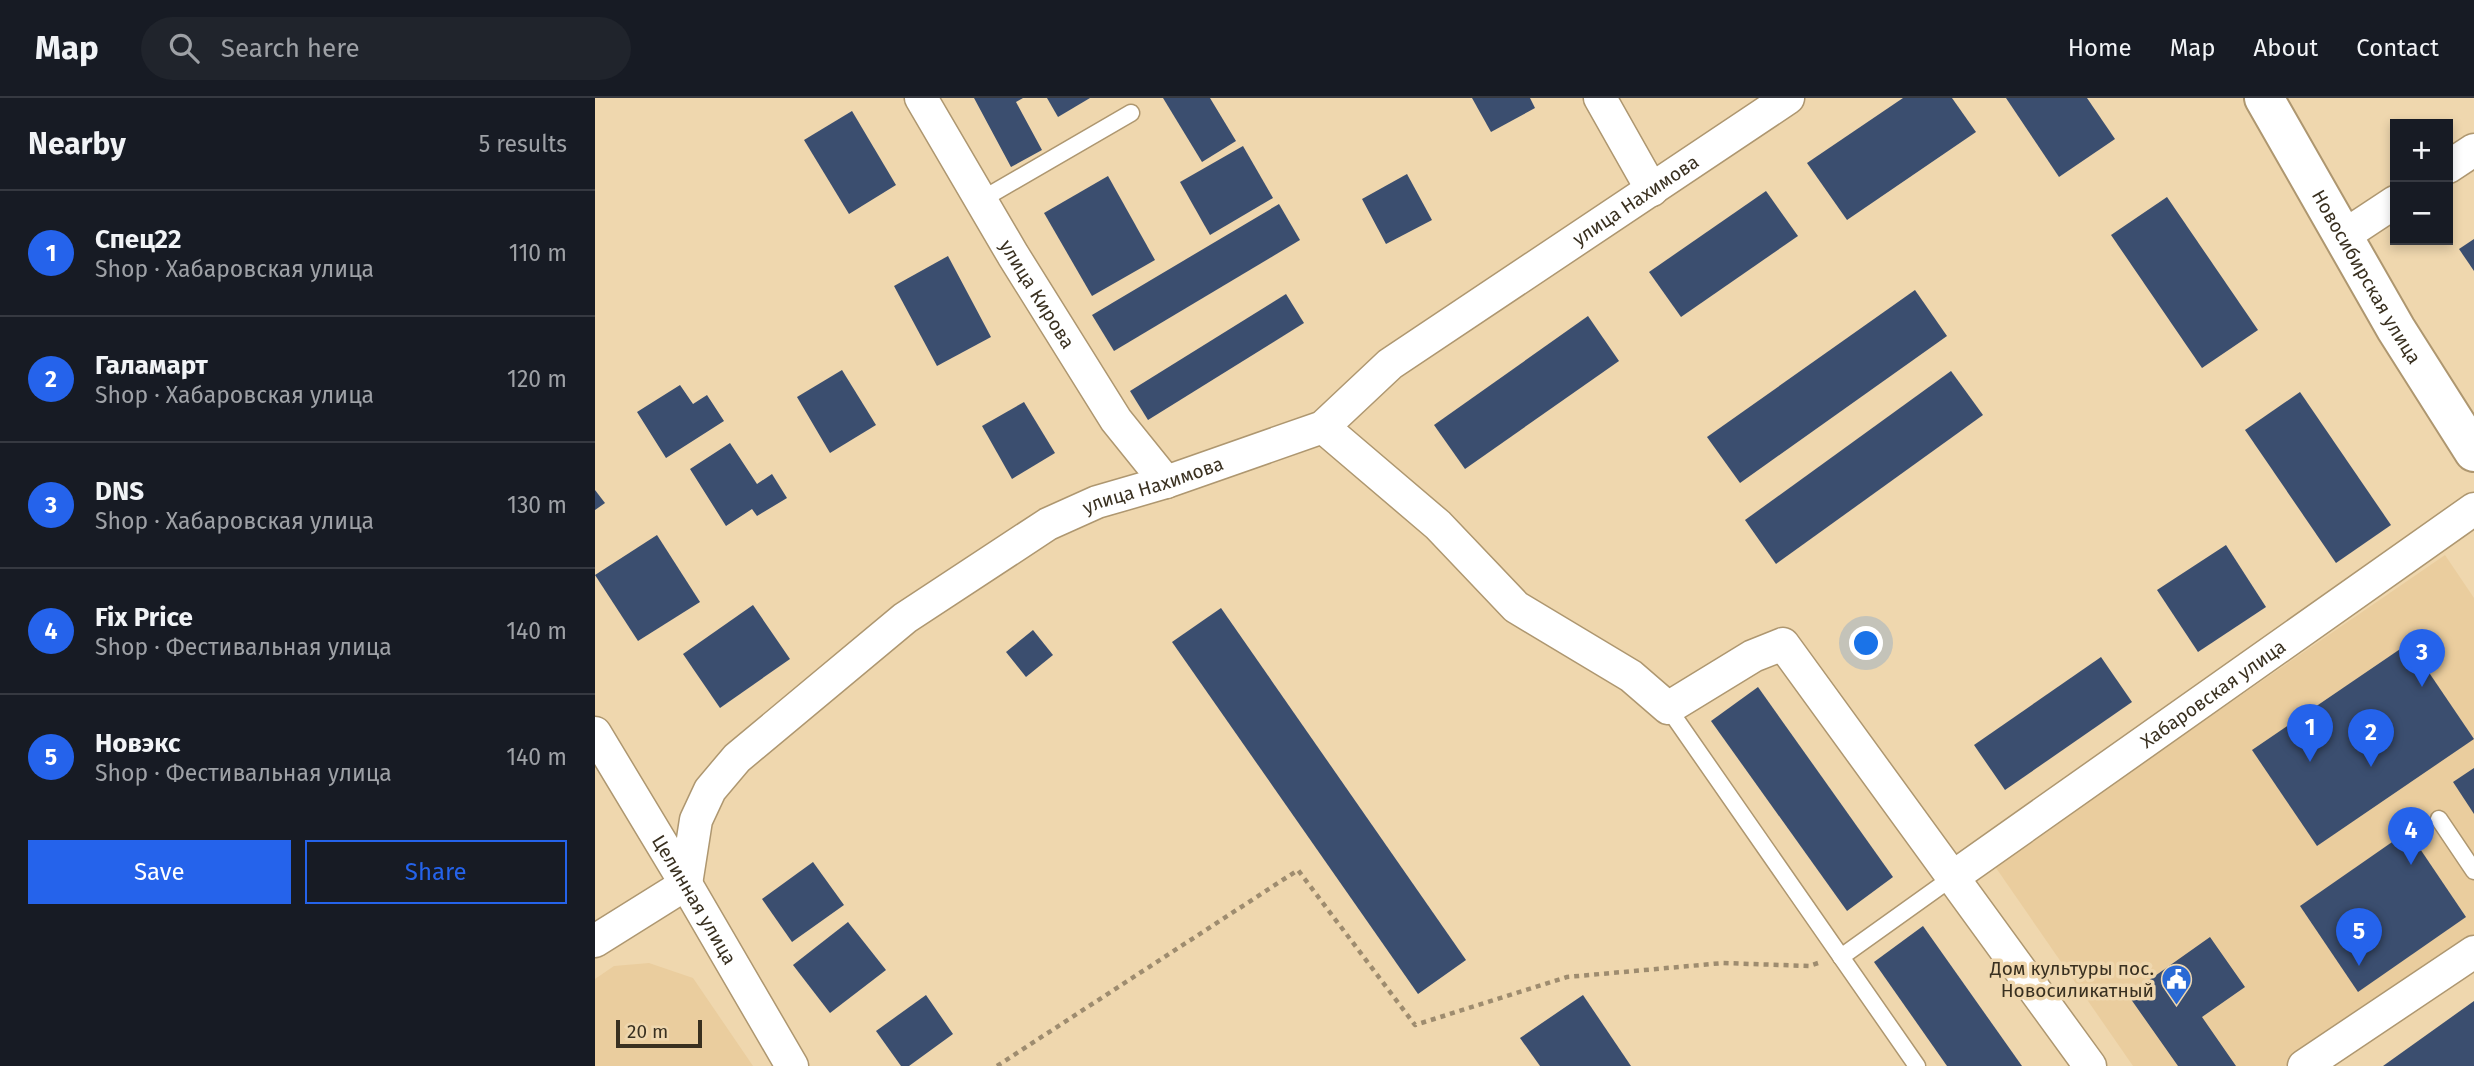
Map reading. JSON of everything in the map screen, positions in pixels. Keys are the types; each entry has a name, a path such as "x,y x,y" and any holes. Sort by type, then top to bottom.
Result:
{"street":[{"name":"улица Кирова","path":"921,98 1116,420 1166,482"},
{"path":"1599,98 1652,190"},
{"name":"улица Нахимова","path":"686,884 696,820 710,790 737,758 905,618 1048,524 1097,502 1166,482 1323,427 1390,364 1788,98"},
{"name":"Новосибирская улица","path":"2264,98 2426,379 2474,452"},
{"path":"2453,164 2474,150"},
{"path":"2342,237 2390,205"},
{"path":"1323,427 1438,525 1516,607 1631,676 1668,708 1753,656 1783,644 2091,1066"},
{"name":"Хабаровская улица","path":"1953,877 2474,509"},
{"name":"Целинная улица","path":"595,733 792,1066"},
{"path":"595,941 686,884"},
{"path":"2304,1066 2474,952"}],"lane":[{"path":"981,200 1131,113"},
{"path":"1668,708 1917,1066"},
{"path":"2439,819 2474,871"},
{"path":"1841,957 1953,877"}],"path":[{"path":"997,1066 1298,870 1415,1025 1567,977 1723,963 1809,966 1841,957"}],"shaded area":[{"path":"2445,555 2474,598 2474,940 2285,1066 2133,1066 1994,865"},
{"path":"649,963 693,978 753,1066 595,1066 595,979 614,966"}],"building":[{"path":"974,98 1023,98 1016,102 1042,150 1011,167"},
{"path":"1047,98 1090,98 1058,117"},
{"path":"1163,98 1210,98 1236,141 1202,162"},
{"path":"1472,98 1530,98 1535,108 1491,132"},
{"path":"1903,98 1952,98 1976,132 1847,220 1807,163"},
{"path":"2006,98 2087,98 2115,139 2059,177"},
{"path":"852,111 896,185 849,214 804,140"},
{"path":"1243,146 1273,198 1210,235 1180,182"},
{"path":"1407,174 1432,220 1386,244 1362,199"},
{"path":"1108,176 1155,260 1092,296 1044,213"},
{"path":"1766,191 1798,236 1681,317 1649,272"},
{"path":"2167,197 2258,330 2202,368 2111,235"},
{"path":"1279,204 1300,240 1114,351 1092,315"},
{"path":"2474,239 2474,271 2459,249"},
{"path":"948,256 991,337 937,366 894,286"},
{"path":"1915,290 1947,336 1740,483 1707,437"},
{"path":"1286,294 1304,323 1148,420 1130,391"},
{"path":"1588,316 1619,361 1465,469 1434,425"},
{"path":"842,370 876,425 830,453 797,397"},
{"path":"1951,371 1983,415 1776,564 1745,520"},
{"path":"680,385 693,404 707,395 724,421 666,458 637,412"},
{"path":"2300,392 2391,525 2336,563 2245,430"},
{"path":"1024,402 1055,453 1012,479 982,426"},
{"path":"730,443 757,484 772,474 787,498 757,516 752,509 726,526 690,469"},
{"path":"595,490 605,503 595,510"},
{"path":"657,535 700,602 638,641 595,575"},
{"path":"2226,545 2266,607 2198,652 2157,590"},
{"path":"753,605 790,659 720,708 683,654"},
{"path":"1221,608 1466,960 1418,994 1172,642"},
{"path":"1033,630 1053,655 1026,677 1006,652"},
{"path":"2409,643 2474,739 2317,846 2252,750"},
{"path":"2101,657 2132,702 2005,790 1974,745"},
{"path":"1758,687 1893,877 1847,911 1711,721"},
{"path":"2474,768 2474,814 2453,782"},
{"path":"2408,831 2466,917 2358,992 2300,906"},
{"path":"813,862 844,905 792,942 762,899"},
{"path":"848,922 886,970 830,1013 793,965"},
{"path":"1923,926 2022,1066 1947,1066 1874,962"},
{"name":"Дом культуры пос. Новосиликатный","path":"2210,937 2245,987 2202,1017 2236,1066 2178,1066 2128,995"},
{"path":"926,995 953,1034 909,1066 901,1066 876,1031"},
{"path":"1583,995 1631,1066 1540,1066 1520,1038"},
{"path":"2474,1001 2474,1066 2383,1066"}],"place":[{"name":"DNS","path":"2422,687"},
{"name":"Спец22","path":"2310,762"},
{"name":"Галамарт","path":"2371,767"},
{"name":"Fix Price","path":"2411,865"},
{"name":"Новэкс","path":"2359,966"},
{"name":"Дом культуры пос. Новосиликатный","path":"2177,1006"}]}
